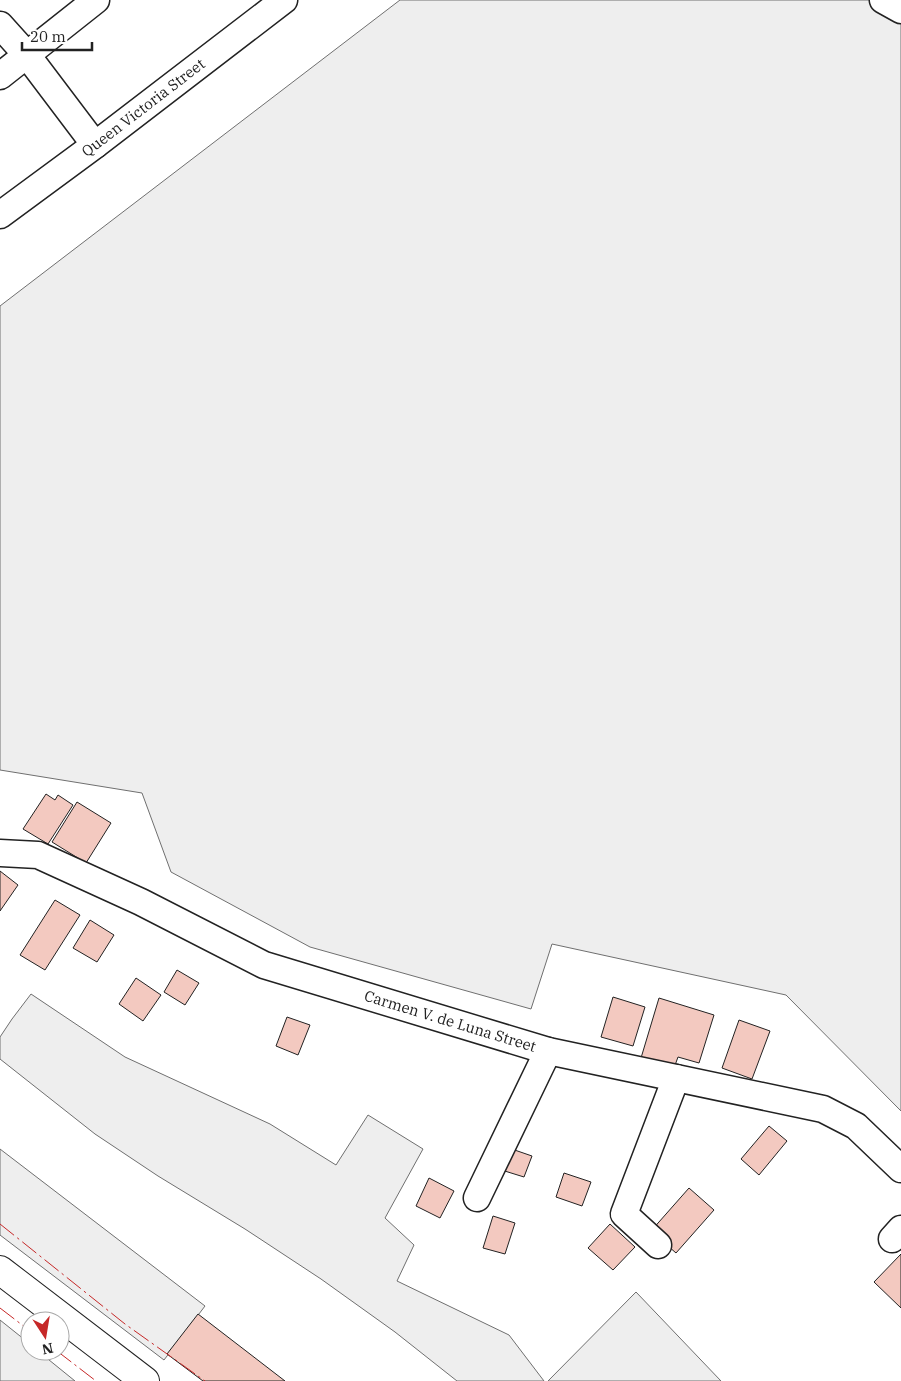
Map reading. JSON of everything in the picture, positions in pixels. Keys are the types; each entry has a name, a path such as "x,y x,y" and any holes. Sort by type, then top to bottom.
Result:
{"highway":[{"path":"0,1270 145,1381"}],"street":[{"path":"0,76 96,0"},
{"name":"Queen Victoria Street","path":"0,215 95,145 284,0"},
{"path":"884,0 901,10"},
{"path":"0,25 27,55 95,145"},
{"name":"Carmen V. de Luna Street","path":"0,853 38,855 141,902 264,965 548,1051 822,1109 856,1126 901,1169"},
{"path":"477,1198 548,1051"},
{"path":"658,1245 624,1214 676,1078"}],"shaded area":[{"path":"400,0 901,0 901,1111 786,995 552,944 531,1009 310,947 171,872 142,793 0,770 0,306"},
{"path":"31,994 125,1057 270,1124 336,1165 368,1115 423,1149 385,1218 414,1245 397,1281 509,1335 544,1381 457,1381 395,1332 321,1279 95,1134 0,1059 0,1037"},
{"path":"0,1149 205,1306 164,1360 0,1235"},
{"path":"636,1292 721,1381 548,1381"},
{"path":"0,1320 20,1336 20,1361 50,1361 75,1381 0,1381"}],"building":[{"path":"46,794 55,800 58,795 73,805 48,844 23,829"},
{"path":"77,802 111,823 86,863 52,842"},
{"path":"0,871 18,885 0,911"},
{"path":"55,900 80,915 45,970 20,955"},
{"path":"90,920 114,935 97,962 73,948"},
{"path":"177,970 199,983 185,1005 164,992"},
{"path":"136,978 161,995 143,1021 119,1004"},
{"path":"613,997 645,1007 633,1046 601,1037"},
{"path":"659,998 714,1015 699,1063 678,1057 674,1068 641,1058"},
{"path":"287,1017 310,1025 298,1055 276,1046"},
{"path":"739,1020 770,1031 752,1079 722,1068"},
{"path":"769,1126 787,1141 759,1175 741,1159"},
{"path":"503,1146 532,1156 524,1177 495,1168"},
{"path":"564,1173 591,1182 582,1206 556,1197"},
{"path":"429,1178 454,1191 440,1218 416,1206"},
{"path":"689,1188 714,1210 676,1253 651,1231"},
{"path":"493,1216 515,1223 505,1254 483,1248"},
{"path":"610,1224 635,1247 613,1270 588,1248"},
{"path":"901,1254 901,1308 874,1282"},
{"path":"198,1314 285,1381 203,1381 167,1354"}],"power":[{"path":"0,1224 125,1324 205,1381"},
{"path":"0,1308 20,1323"},
{"path":"70,1361 96,1381"}]}
